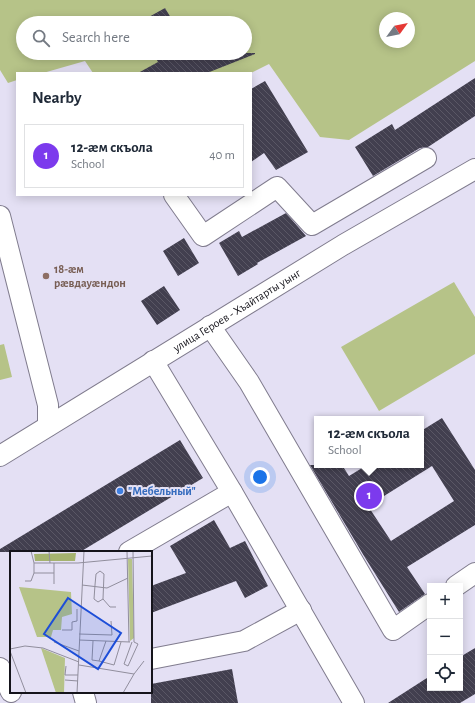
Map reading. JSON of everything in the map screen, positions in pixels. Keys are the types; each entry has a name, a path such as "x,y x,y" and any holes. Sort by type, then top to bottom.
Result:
{"street":[{"path":"175,196 203,236 277,188 312,226 426,158"},
{"name":"улица Героев - Хъайтарты уынг","path":"0,456 343,245 475,170"},
{"path":"0,216 48,405 48,426"},
{"path":"328,217 343,245"},
{"path":"210,326 249,382 393,630 427,606"},
{"path":"153,361 232,492 354,703"},
{"path":"131,551 232,492"},
{"path":"460,583 475,573"},
{"path":"152,659 244,642 301,610"},
{"path":"0,668 10,690"},
{"path":"11,693 16,703"},
{"path":"83,693 86,703"}],"green space":[{"path":"0,0 475,0 475,61 349,140 320,137 269,64 252,72 92,72 85,61 46,72 16,72 16,80 8,83 0,70"},
{"path":"454,282 475,317 475,354 379,411 341,347"},
{"path":"4,344 12,377 0,380 0,345"}],"building":[{"path":"165,8 170,16 151,16"},
{"path":"157,60 240,60 210,72 140,72 158,62"},
{"path":"475,78 475,116 428,147 420,148 373,176 355,147 392,124 395,130"},
{"path":"265,81 308,152 276,170 264,153 252,161 252,88"},
{"path":"286,213 306,236 257,263 258,264 238,276 219,243 239,231 242,237"},
{"path":"184,238 199,263 178,276 163,251"},
{"path":"164,286 180,310 157,325 141,301"},
{"path":"442,418 475,470 475,525 407,567 425,594 399,612 310,465 314,465 314,468 344,468 349,476 362,468 424,468 424,429","holes":["432,466 454,501 391,541 368,506"]},
{"path":"180,440 203,478 82,551 0,552 0,549"},
{"path":"214,520 230,548 245,541 268,586 245,598 236,581 152,613 152,586 186,573 170,546"},
{"path":"475,648 475,694 460,703 388,703 427,678 427,691 463,691 463,655"},
{"path":"232,669 238,703 151,703 152,684"}],"place":[{"name":"18-æм рӕвдауӕндон","path":"46,276"},
{"name":"\"Мебельный\"","path":"120,491"},
{"name":"12-æм скъола","path":"369,496"}]}
